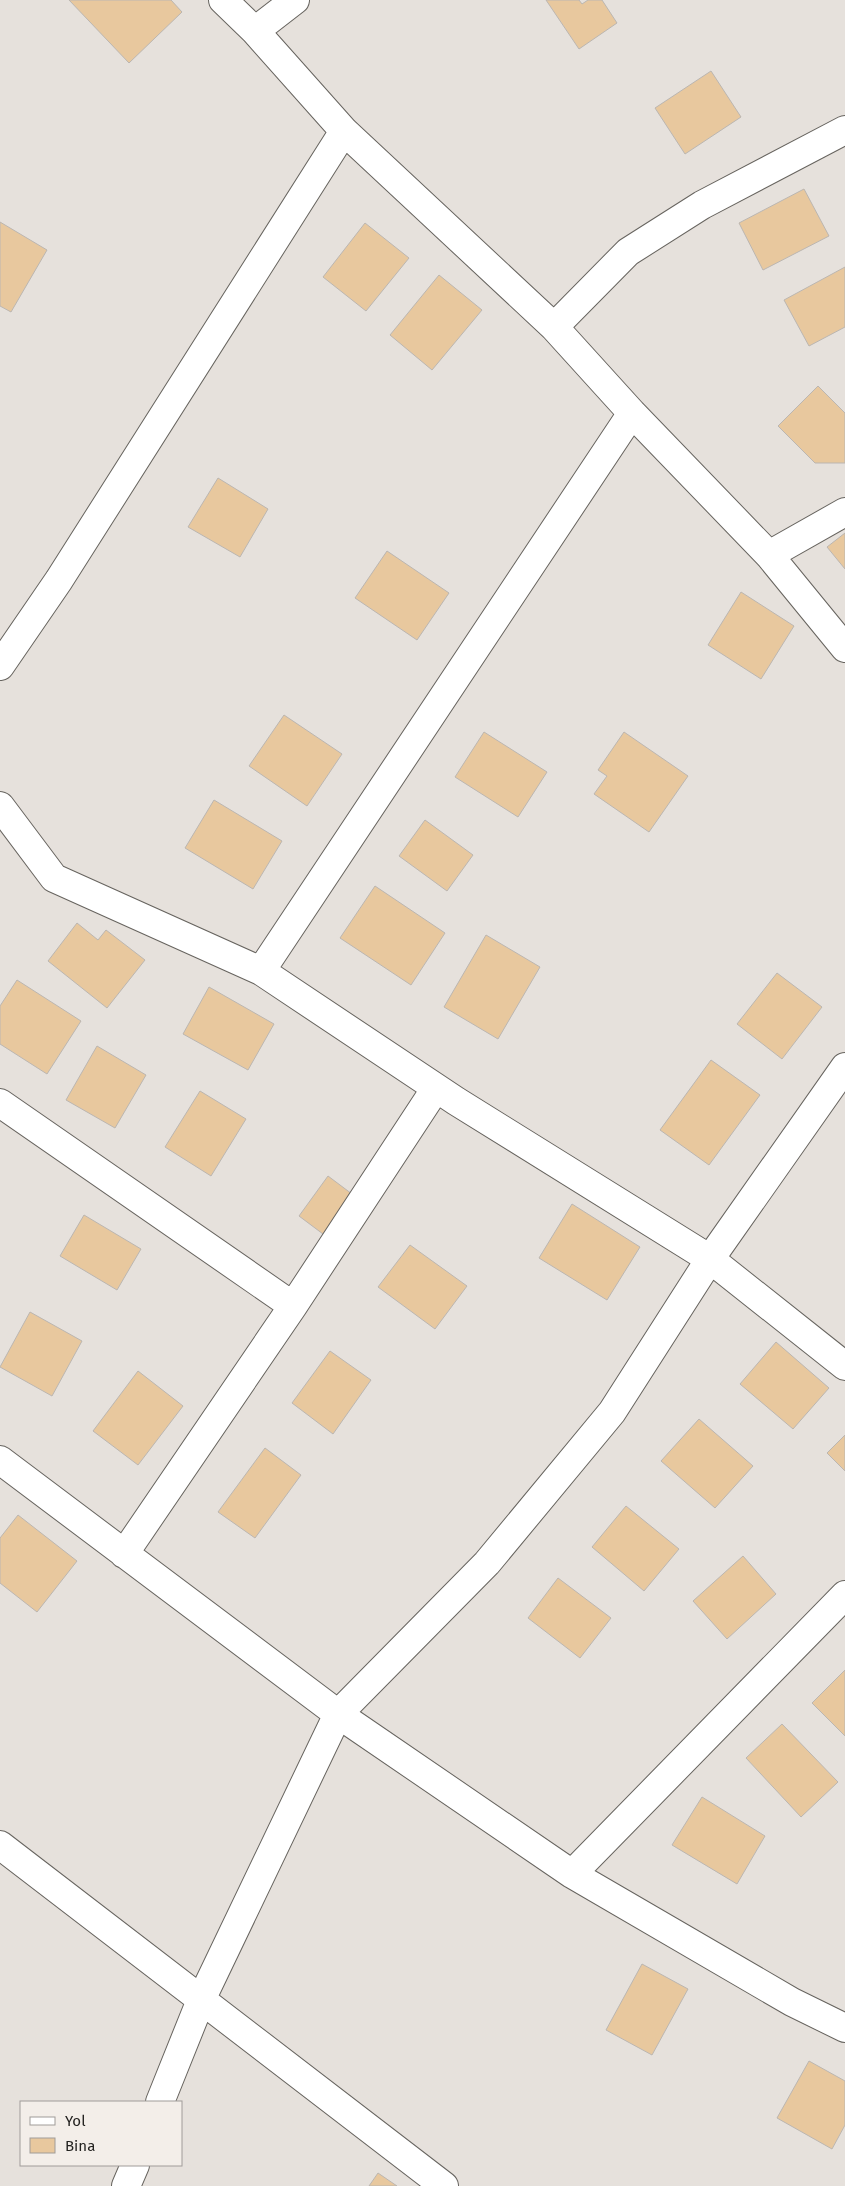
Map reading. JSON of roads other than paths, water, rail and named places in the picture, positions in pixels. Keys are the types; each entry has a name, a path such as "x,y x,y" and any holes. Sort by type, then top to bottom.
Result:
{"street":[{"path":"223,0 255,31 344,131 554,327 632,414 769,555 845,648"},
{"path":"255,31 296,0"},
{"path":"554,327 628,252 702,205 845,130"},
{"path":"0,666 59,580 344,131"},
{"path":"261,971 632,414"},
{"path":"769,555 845,512"},
{"path":"0,806 54,878 261,971 436,1088 710,1259 845,1366"},
{"path":"160,2101 201,2000 338,1714 487,1563 612,1412 710,1259 845,1068"},
{"path":"124,1554 293,1306 436,1088"},
{"path":"0,1103 293,1306"},
{"path":"0,1460 338,1714 572,1874 792,2002 845,2028"},
{"path":"572,1874 845,1595"},
{"path":"0,1845 444,2186"},
{"path":"126,2186 135,2166"}]}
